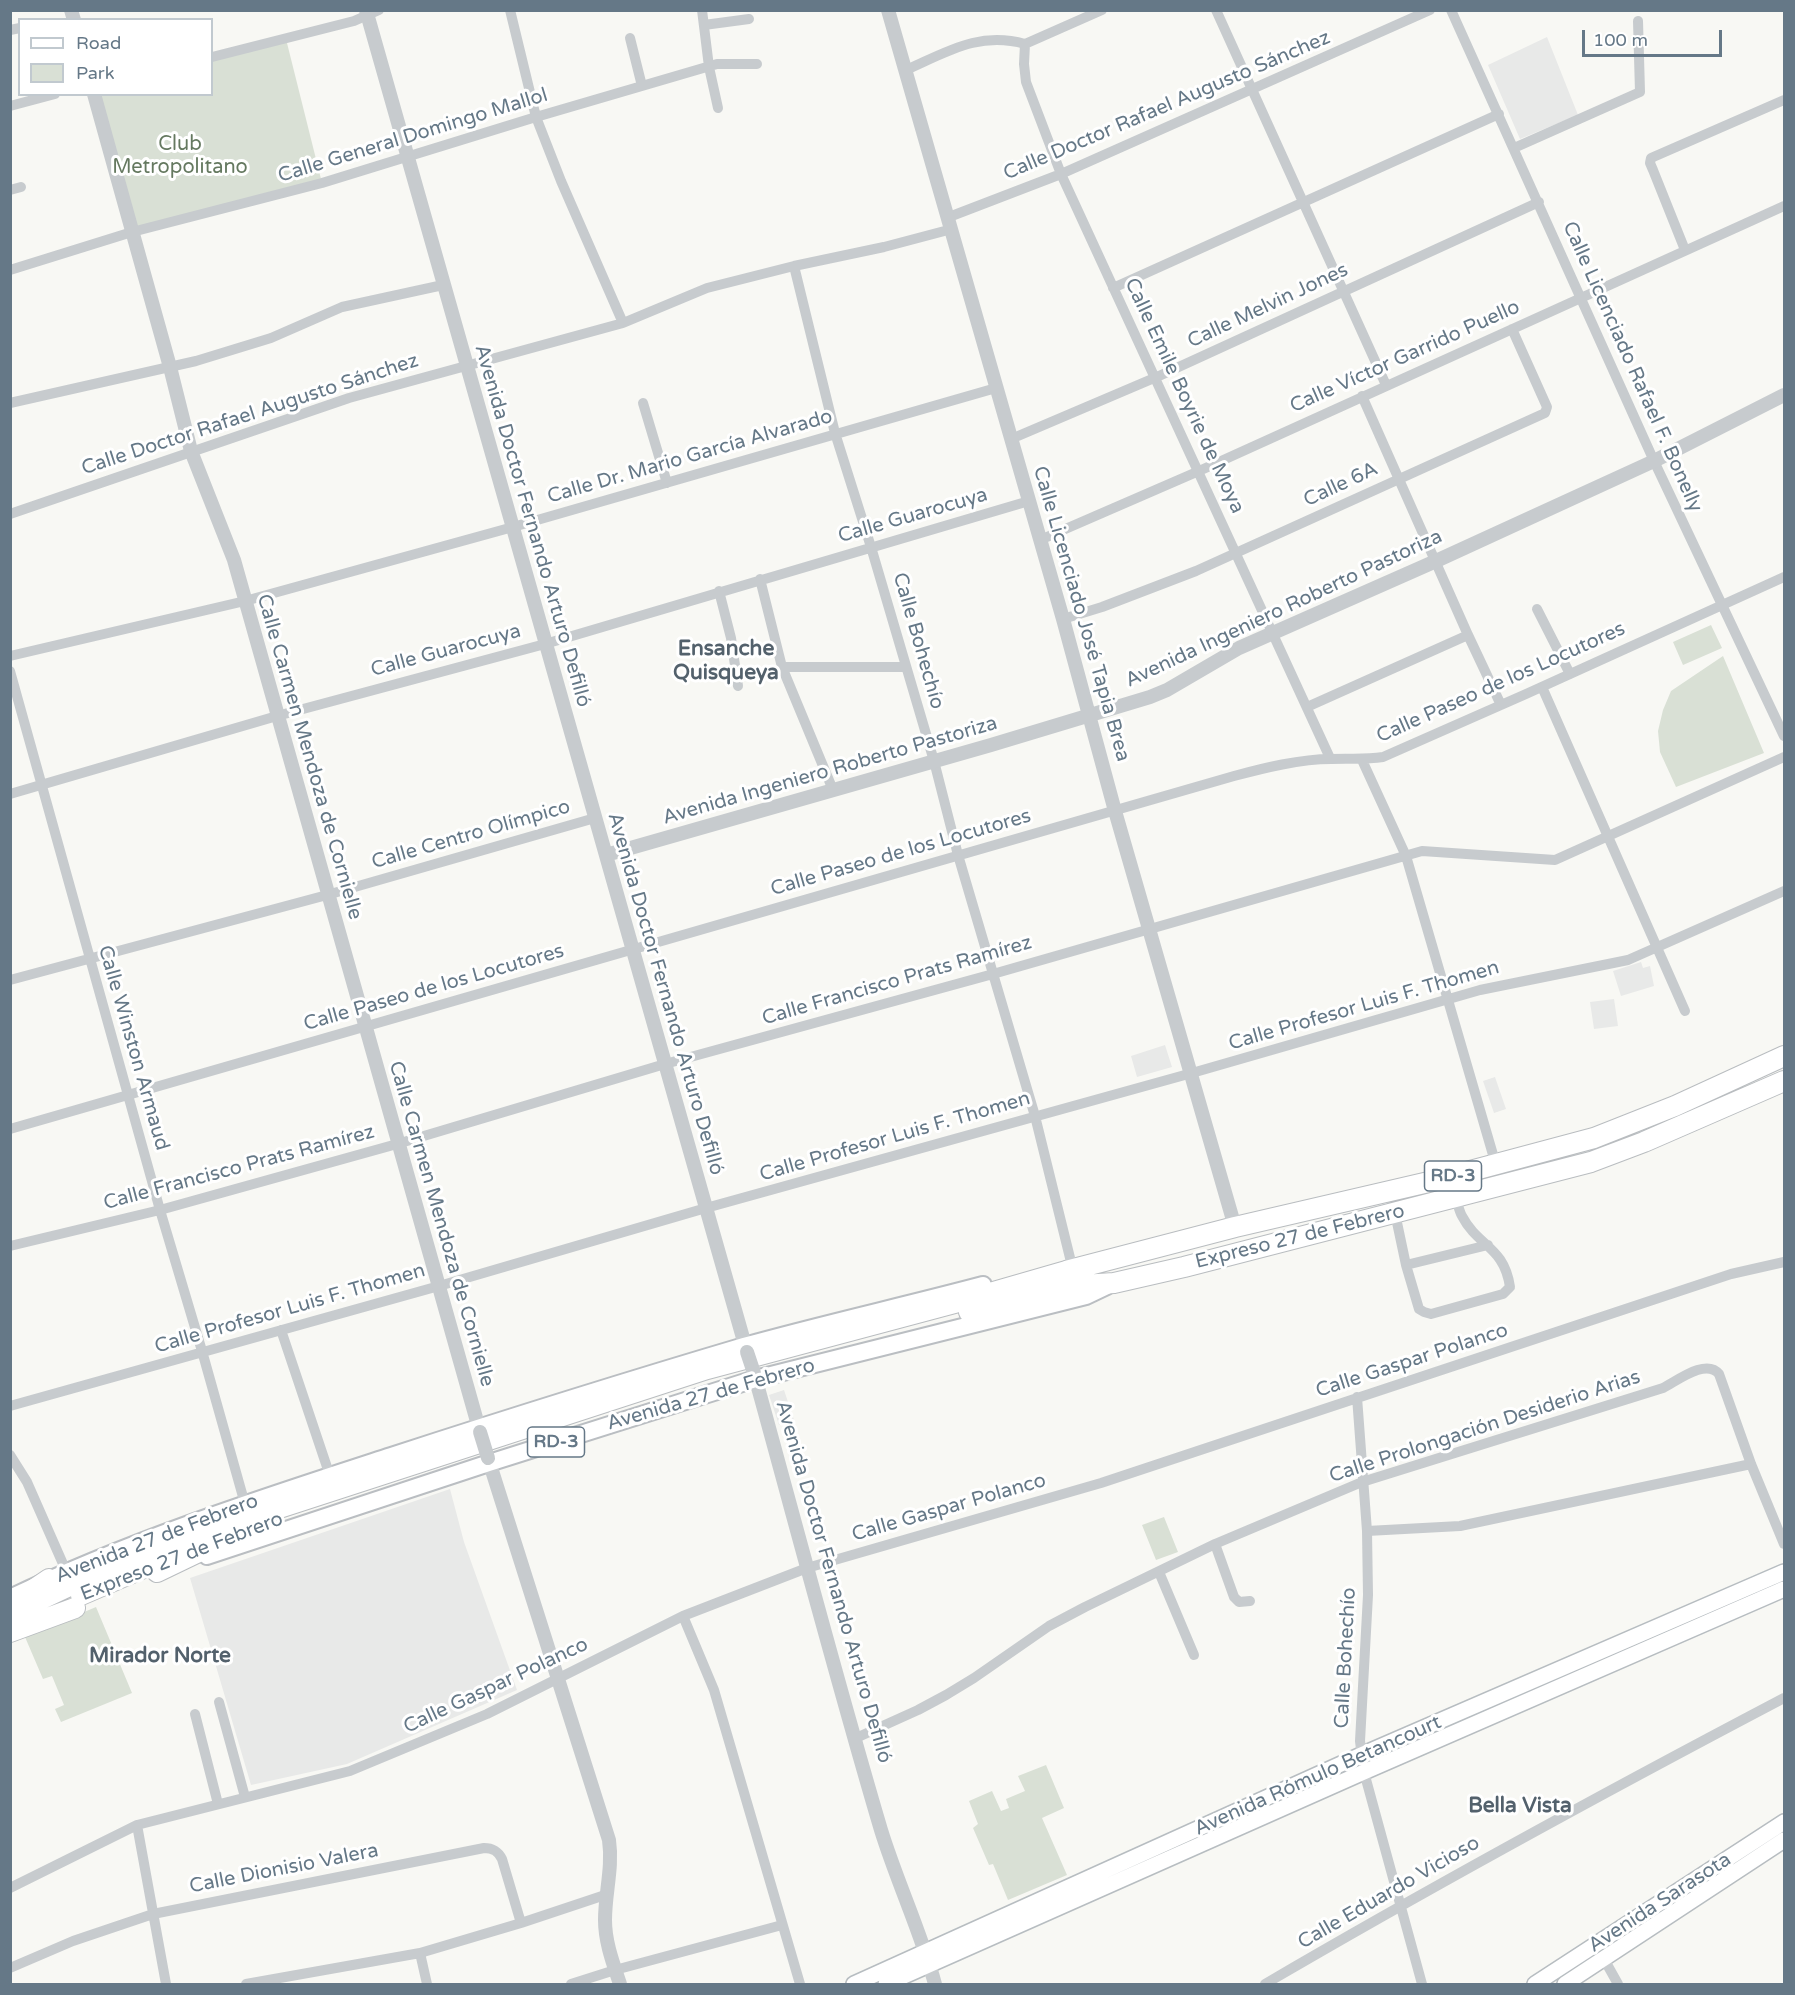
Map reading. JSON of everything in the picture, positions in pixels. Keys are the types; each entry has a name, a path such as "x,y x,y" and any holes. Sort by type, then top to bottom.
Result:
{"highway":[{"name":"Expreso 27 de Febrero","path":"10,1614 116,1564 806,1348 1069,1271 1235,1227 1496,1165 1603,1135 1675,1106 1785,1056"},
{"name":"Expreso 27 de Febrero","path":"806,1348 1083,1285 1114,1283 1311,1235 1591,1162 1644,1142 1785,1081"},
{"name":"Expreso 27 de Febrero","path":"10,1630 234,1528"},
{"path":"157,1572 234,1528"},
{"path":"139,1542 234,1528"},
{"path":"10,1605 58,1576"},
{"path":"10,1630 75,1608"}],"main road":[{"name":"Avenida 27 de Febrero","path":"10,1598 139,1542 330,1476 747,1349 1050,1269 1069,1271"},
{"name":"Avenida 27 de Febrero","path":"10,1639 157,1572 489,1460 755,1376 1086,1296 1114,1283"},
{"name":"Avenida Rómulo Betancourt","path":"886,1984 928,1958 1361,1755 1785,1572"},
{"name":"Avenida Rómulo Betancourt","path":"854,1984 928,1958 1785,1589"},
{"name":"Avenida Sarasota","path":"1535,1984 1785,1822"},
{"name":"Avenida Sarasota","path":"1564,1984 1785,1840"}],"street":[{"path":"510,10 536,117 623,323"},
{"path":"702,10 709,67 718,108"},
{"name":"Calle Licenciado José Tapia Brea","path":"888,10 951,223 1115,811 1235,1227"},
{"path":"906,70 972,42 993,39 1012,40 1024,44 1102,10"},
{"path":"1216,10 1386,385"},
{"name":"Calle Doctor Rafael Augusto Sánchez","path":"10,514 349,398 623,323 707,288 794,266 852,255 951,223 1430,10"},
{"name":"Calle Licenciado Rafael F. Bonelly","path":"1451,10 1654,461 1721,606 1785,736"},
{"path":"213,57 354,21 371,12"},
{"name":"Avenida Doctor Fernando Arturo Defilló","path":"371,12 443,285 755,1376 882,1831 903,1895 928,1958 935,1984"},
{"path":"704,25 749,19"},
{"path":"1514,148 1640,92 1638,21"},
{"path":"630,38 642,86"},
{"name":"Calle Emile Boyrie de Moya","path":"1024,44 1026,82 1061,174 1330,758"},
{"name":"Calle General Domingo Mallol","path":"10,270 132,232 266,199 717,64 757,64"},
{"path":"10,106 48,96"},
{"name":"Calle Carmen Mendoza de Cornielle","path":"95,96 191,451 234,560 397,1144 489,1460"},
{"path":"1685,250 1650,162 1652,158 1785,100"},
{"path":"1113,288 1499,114"},
{"name":"Calle Melvin Jones","path":"1011,439 1156,377 1539,202"},
{"name":"Calle Víctor Garrido Puello","path":"1040,540 1199,471 1785,206"},
{"name":"Calle Bohechío","path":"794,266 835,433 934,761 958,855 1035,1116 1069,1271"},
{"path":"10,403 196,361 271,338 354,304 443,285"},
{"name":"Calle 6A","path":"1063,620 1236,554 1546,412 1547,407 1512,329"},
{"name":"Calle Dr. Mario García Alvarado","path":"10,656 245,601 513,528 996,388"},
{"name":"Avenida Ingeniero Roberto Pastoriza","path":"606,855 1150,697 1167,690 1239,648 1654,461 1785,395"},
{"path":"1362,396 1501,705"},
{"path":"643,403 667,483"},
{"name":"Calle Guarocuya","path":"10,794 277,716 545,644 1029,501"},
{"name":"Calle Paseo de los Locutores","path":"10,1129 1265,768 1330,758 1362,760 1397,752 1785,577"},
{"path":"760,579 782,667 833,790"},
{"path":"719,591 731,639 738,686"},
{"path":"1537,609 1570,674"},
{"path":"1307,707 1468,635"},
{"path":"782,667 906,667"},
{"name":"Calle Winston Armaud","path":"10,671 89,959 245,1504"},
{"path":"1542,687 1685,1011"},
{"name":"Calle Francisco Prats Ramírez","path":"10,1246 160,1210 397,1144 665,1064 993,974 1422,851 1554,860 1785,756"},
{"path":"1362,760 1406,856 1496,1165"},
{"name":"Calle Centro Olímpico","path":"10,980 327,895 595,818"},
{"name":"Calle Profesor Luis F. Thomen","path":"10,1406 1480,990 1628,960 1785,891"},
{"path":"1395,1212 1406,1265 1419,1309 1431,1314 1503,1294 1510,1287 1506,1269 1494,1250 1462,1217 1456,1198"},
{"path":"1406,1265 1488,1245"},
{"name":"Calle Gaspar Polanco","path":"10,1888 137,1825 350,1771 476,1719 683,1616 807,1568 1101,1483 1731,1274 1785,1262"},
{"path":"281,1330 330,1476"},
{"name":"Calle Prolongación Desiderio Arias","path":"856,1738 946,1695 1049,1626 1215,1544 1362,1482 1663,1388 1700,1369 1711,1368 1719,1374 1751,1464"},
{"name":"Calle Bohechío","path":"1357,1397 1367,1531 1368,1595 1361,1755 1422,1984"},
{"path":"10,1455 27,1482 58,1576"},
{"path":"489,1460 609,1840 610,1863 605,1923 607,1943 620,1984"},
{"path":"1367,1531 1460,1526 1751,1464 1784,1543"},
{"path":"1215,1544 1234,1597 1239,1602 1250,1601"},
{"path":"1159,1572 1194,1656"},
{"path":"683,1616 714,1690 800,1984"},
{"name":"Calle Eduardo Vicioso","path":"1265,1984 1401,1905 1785,1698"},
{"path":"219,1702 245,1797"},
{"path":"195,1714 218,1804"},
{"path":"137,1825 166,1984"},
{"name":"Calle Dionisio Valera","path":"10,1968 73,1941 153,1914 484,1848 491,1848 498,1852 502,1859 521,1923"},
{"path":"246,1984 420,1953 608,1894"},
{"path":"571,1984 782,1925"},
{"path":"420,1953 427,1984"},
{"path":"1604,1959 1618,1984"}],"shaded area":[{"path":"1547,37 1578,115 1520,139 1488,65"},
{"path":"1641,962 1643,968 1650,966 1654,986 1621,996 1613,971"},
{"path":"1614,999 1618,1026 1594,1029 1590,1002"},
{"path":"1165,1045 1172,1067 1137,1077 1131,1056"},
{"path":"1495,1077 1506,1109 1494,1113 1483,1081"},
{"path":"784,1390 794,1420 779,1425 769,1395"},
{"path":"450,1489 464,1542 517,1690 347,1764 251,1785 190,1578"}],"green space":[{"name":"Club Metropolitano","path":"286,39 322,183 132,232 94,96 213,96 213,57"},
{"path":"1711,625 1722,648 1683,665 1673,642"},
{"path":"1723,656 1764,753 1676,787 1660,752 1658,731 1663,710 1671,691"},
{"path":"1164,1517 1178,1552 1156,1560 1142,1525"},
{"path":"96,1607 132,1693 61,1722 55,1709 64,1705 52,1676 43,1679 25,1637"},
{"path":"1046,1765 1064,1808 1042,1818 1067,1875 1008,1900 993,1864 989,1865 973,1828 978,1824 969,1801 992,1791 1001,1811 1009,1808 1006,1799 1025,1791 1018,1776"}],"district":[{"name":"Ensanche Quisqueya","path":"726,661"},
{"name":"Mirador Norte","path":"160,1656"},
{"name":"Bella Vista","path":"1520,1806"}]}
